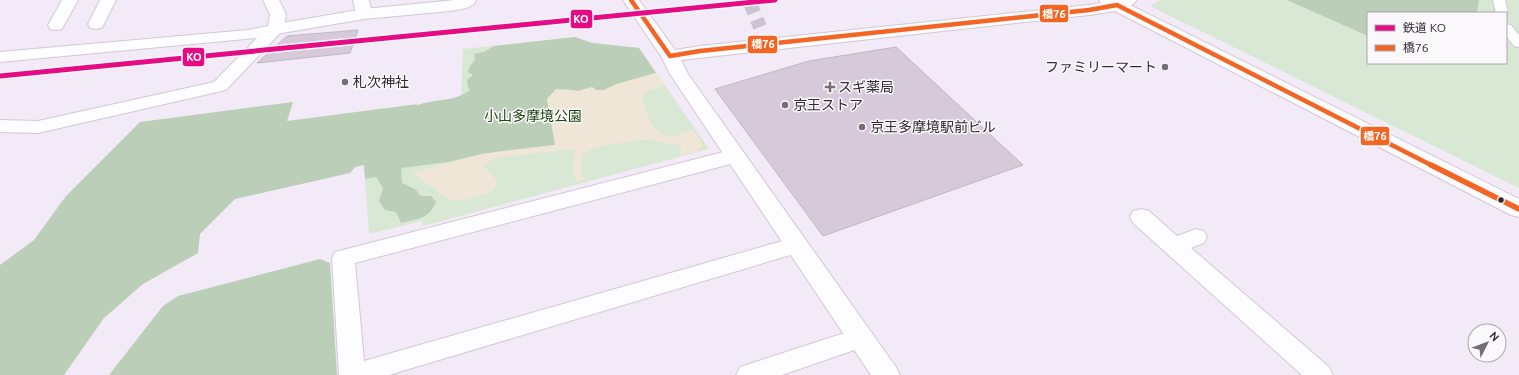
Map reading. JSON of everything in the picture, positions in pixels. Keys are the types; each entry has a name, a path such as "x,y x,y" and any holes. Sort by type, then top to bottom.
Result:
{"street":[{"path":"56,25 70,0"},
{"path":"96,24 108,0"},
{"path":"0,126 38,127 220,86 276,29 278,14 271,0"},
{"path":"0,57 248,35 362,7 450,6 462,4 468,0"},
{"path":"631,0 670,56 679,74 886,375"},
{"path":"1499,0 1502,12"},
{"path":"670,56 700,51 1089,10 1118,2 1519,209"},
{"path":"1507,29 1519,43"},
{"path":"735,156 343,258 352,375 796,245"},
{"path":"1141,217 1320,375"},
{"path":"1174,246 1196,237"},
{"path":"749,375 860,338"}],"green space":[{"path":"1160,0 1519,0 1519,188 1150,6"},
{"path":"1287,0 1479,0 1477,12 1367,12 1367,36"},
{"name":"小山多摩境公園","path":"575,37 592,43 639,48 709,149 423,226 422,221 369,234 364,165 313,177 422,103 461,97 463,49"},
{"path":"575,37 592,43 639,48 656,73 617,84 604,90 578,91 566,89 547,99 556,145 482,154 448,162 401,168 402,183 415,189 421,196 431,196 436,202 430,212 417,219 401,223 396,212 385,210 379,201 383,188 376,177 365,179 364,165 355,167 350,173 235,199 200,234 198,253 143,284 104,318 64,375 0,375 0,265 34,240 66,196 140,122 293,102 287,121 418,104 416,106 451,99 470,90 467,80 473,75 468,72 470,66 475,60 474,54 484,52 494,46"},
{"path":"320,259 330,263 337,375 109,375 163,306 178,296"}],"sand":[{"path":"656,73 664,86 650,90 642,97 651,121 658,131 669,136 678,135 693,130 703,145 698,152 680,156 681,145 668,144 654,140 640,140 596,147 583,154 580,167 585,180 577,182 573,171 575,151 565,150 498,157 483,165 498,182 492,192 461,201 450,200 412,173 482,154 555,145 547,99 556,89 578,91 592,87 597,90 604,90 617,84"}],"building":[{"path":"358,30 350,53 257,63 287,36"},
{"name":"京王多摩境駅前ビル","path":"896,47 1023,165 823,236 715,89 809,61"}],"tunnel":[{"path":"749,0 760,27"}],"rail line":[{"name":"KO","path":"0,76 775,0"}],"transit line":[{"name":"橋76","path":"631,0 670,56 700,51 1089,10 1117,5 1519,209"}],"place":[{"name":"ファミリーマート","path":"1165,67"},
{"name":"札次神社","path":"345,82"},
{"name":"スギ薬局","path":"830,87"},
{"name":"京王ストア","path":"785,105"},
{"name":"京王多摩境駅前ビル","path":"862,127"}]}
